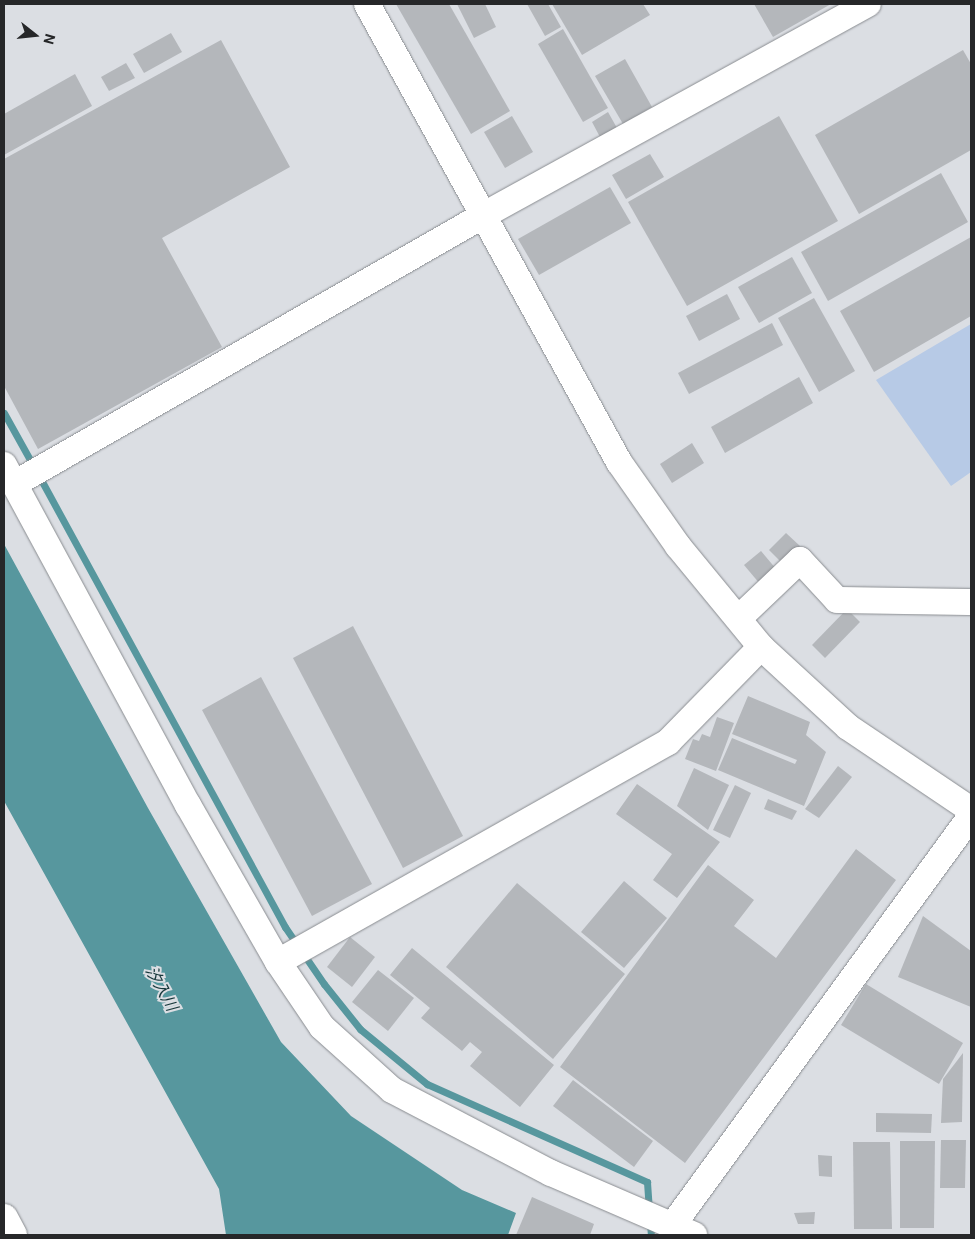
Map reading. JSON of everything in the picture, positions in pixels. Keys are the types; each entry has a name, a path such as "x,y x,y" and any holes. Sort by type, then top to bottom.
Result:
{"street":[{"path":"367,4 619,462 678,546 739,618 760,647 848,727 971,810"},
{"path":"868,4 9,475 184,796 278,962 322,1027 392,1090 551,1173 683,1231 971,816"},
{"path":"739,618 800,560 837,600 971,602"},
{"path":"278,962 668,742 760,647"},
{"path":"4,1218 13,1235"}],"shaded area":[{"path":"971,324 971,472 951,486 876,380"}],"water":[{"name":"汐入川","path":"4,544 148,808 281,1042 351,1116 462,1190 516,1213 508,1235 226,1235 219,1189 4,801"}],"building":[{"path":"396,4 449,4 510,111 471,134"},
{"path":"457,4 485,4 496,27 474,38"},
{"path":"527,4 548,4 561,27 545,36"},
{"path":"552,4 643,4 650,15 582,55"},
{"path":"754,4 831,4 773,37"},
{"path":"563,29 608,108 583,122 538,44"},
{"path":"171,33 182,52 144,73 133,54"},
{"path":"221,40 290,167 162,238 222,347 38,449 4,386 4,159"},
{"path":"963,50 971,64 971,150 859,214 815,135"},
{"path":"625,59 652,107 623,124 595,76"},
{"path":"126,63 135,78 109,91 101,77"},
{"path":"75,74 92,106 4,155 4,114"},
{"path":"608,112 617,128 600,137 592,122"},
{"path":"512,116 533,152 505,168 484,132"},
{"path":"779,116 838,221 687,306 628,202"},
{"path":"650,154 664,177 626,199 612,175"},
{"path":"941,173 968,222 828,301 801,252"},
{"path":"610,187 631,223 539,275 518,239"},
{"path":"971,237 971,316 874,372 840,311"},
{"path":"792,257 812,293 759,323 738,287"},
{"path":"727,294 740,319 699,341 686,316"},
{"path":"814,298 855,371 819,392 778,318"},
{"path":"772,323 783,345 689,394 678,373"},
{"path":"799,377 813,403 725,453 711,427"},
{"path":"692,443 704,463 672,483 660,464"},
{"path":"786,533 800,546 783,564 769,550"},
{"path":"761,551 777,570 760,584 744,565"},
{"path":"847,609 860,622 825,658 812,645"},
{"path":"353,626 463,836 403,868 293,658"},
{"path":"261,677 372,884 312,916 202,710"},
{"path":"748,696 810,722 806,735 826,752 804,806 718,770 732,738 795,764 797,760 732,734"},
{"path":"717,717 734,723 716,771 685,759 693,739 699,741 702,734 710,737"},
{"path":"838,766 852,777 819,818 805,809"},
{"path":"694,768 729,785 708,830 677,806"},
{"path":"637,784 720,842 677,898 653,880 672,854 616,814"},
{"path":"735,785 751,793 730,838 713,830"},
{"path":"768,799 797,811 792,820 764,809"},
{"path":"856,849 896,880 685,1163 560,1067 708,865 754,900 734,926 776,958"},
{"path":"624,881 667,918 624,968 581,932"},
{"path":"517,883 625,974 553,1059 446,967"},
{"path":"923,916 971,951 971,1007 898,977"},
{"path":"350,937 375,957 352,987 327,967"},
{"path":"412,948 554,1065 520,1107 470,1066 482,1052 470,1042 462,1051 421,1018 430,1008 390,975"},
{"path":"378,970 414,998 388,1031 352,1002"},
{"path":"866,984 963,1043 939,1084 841,1025"},
{"path":"963,1053 962,1122 941,1123 943,1079"},
{"path":"573,1080 653,1141 634,1167 553,1106"},
{"path":"876,1113 932,1114 931,1133 876,1132"},
{"path":"941,1140 966,1140 965,1188 940,1188"},
{"path":"900,1141 935,1141 934,1228 900,1228"},
{"path":"853,1142 890,1142 892,1229 854,1229"},
{"path":"818,1155 832,1156 832,1177 819,1176"},
{"path":"532,1197 594,1224 590,1235 516,1235"},
{"path":"815,1212 814,1224 798,1224 794,1213"}],"waterway":[{"path":"4,413 34,467"},
{"path":"39,476 285,927 324,984 360,1029 427,1084 647,1182 649,1209"},
{"path":"650,1222 651,1235"}]}
